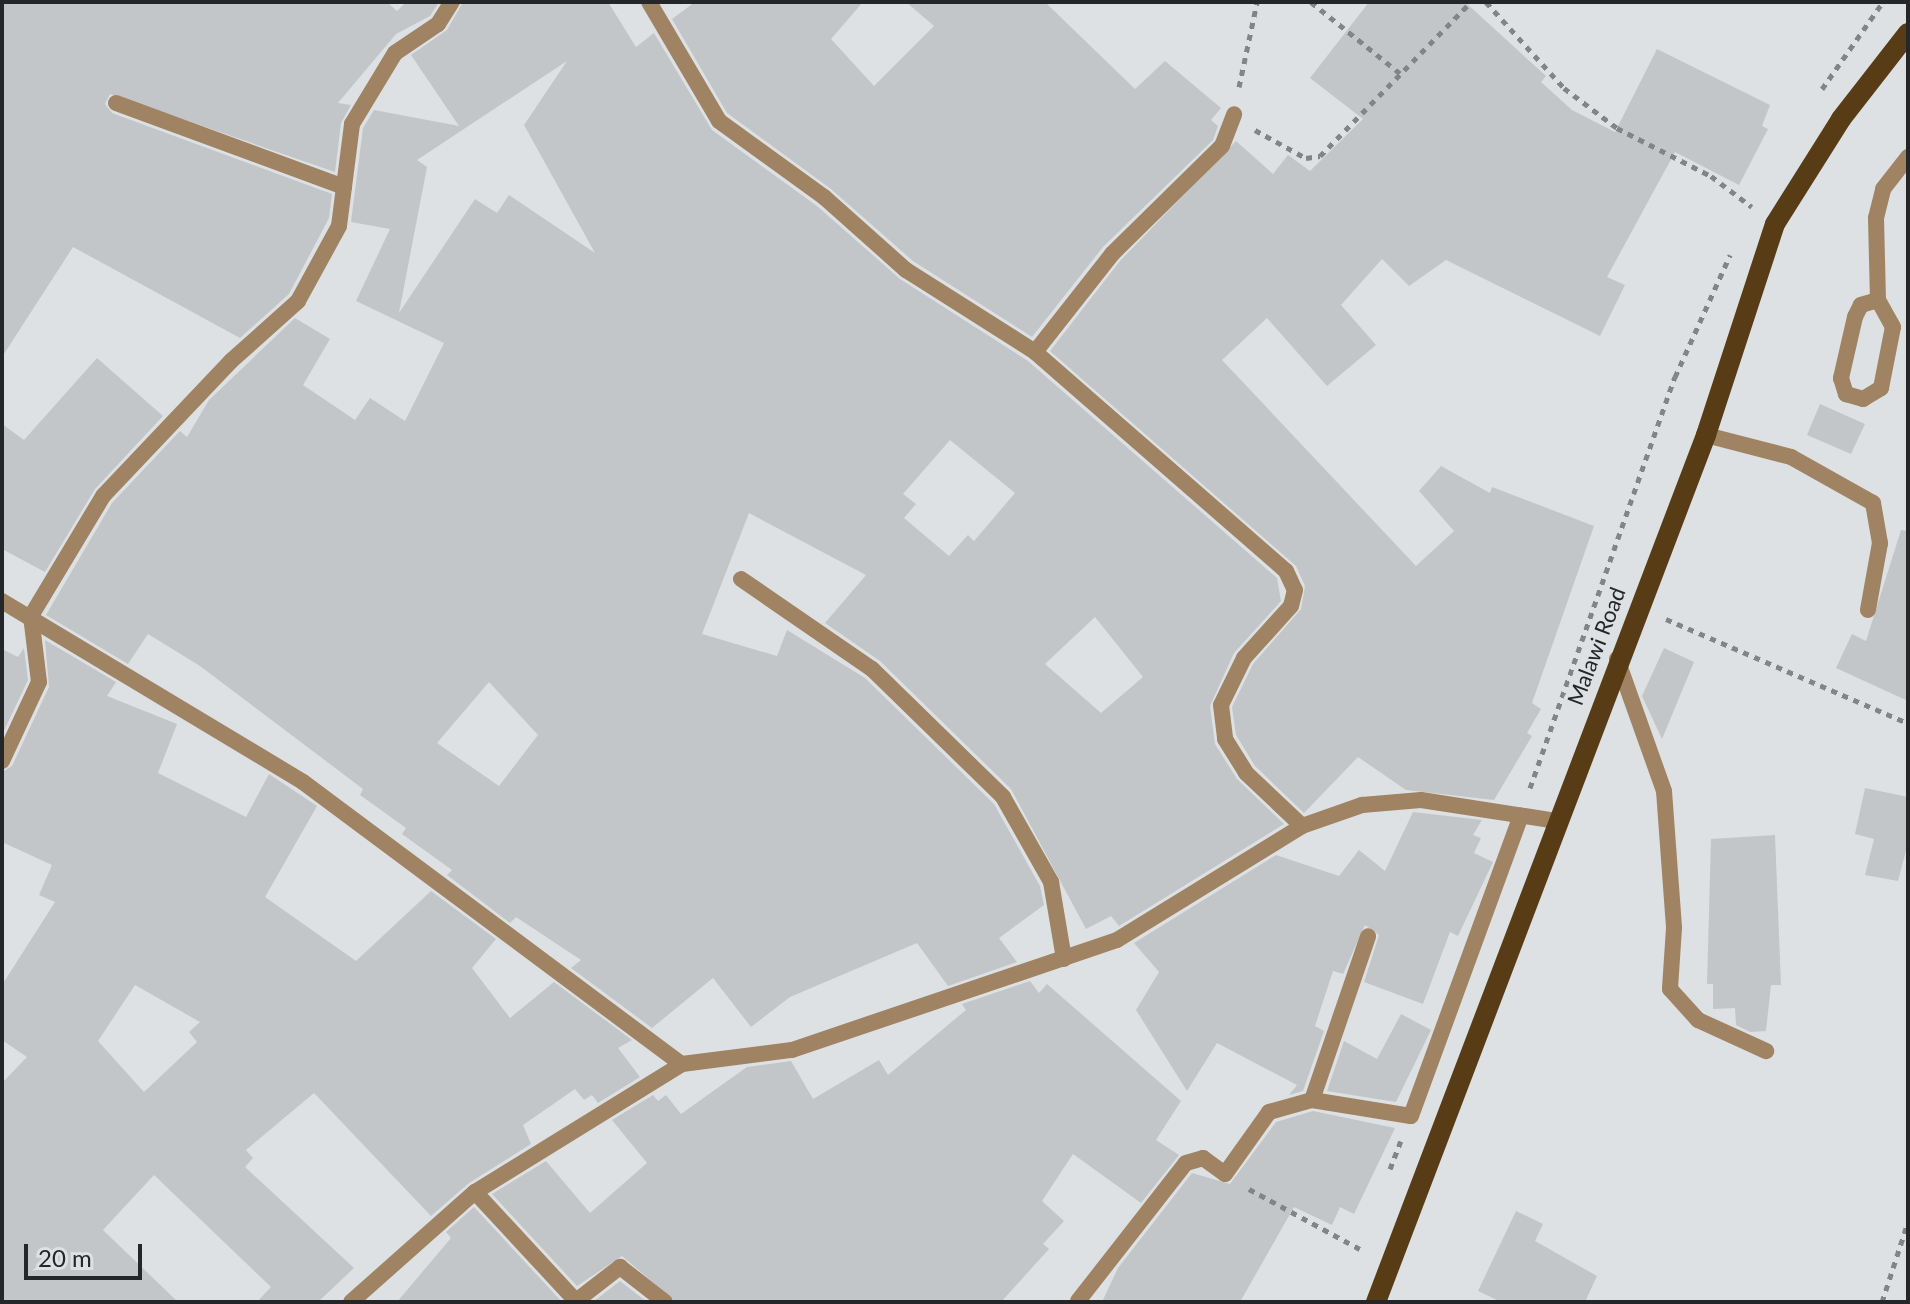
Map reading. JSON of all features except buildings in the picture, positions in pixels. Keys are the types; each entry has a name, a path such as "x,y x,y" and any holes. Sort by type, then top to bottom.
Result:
{"main road":[{"name":"Malawi Road","path":"1376,1302 1616,657 1706,435 1775,224 1841,119 1908,33"}],"street":[{"path":"2,761 39,682 31,616 103,496 231,361 298,301 339,226 352,124 395,53 438,24 452,2"},
{"path":"649,2 719,121 824,197 906,270 1035,352 1286,571 1295,590 1291,606 1244,658 1221,705 1225,739 1246,773 1302,826"},
{"path":"116,103 344,187"},
{"path":"1035,352 1112,254 1222,146 1234,114"},
{"path":"1878,300 1861,305 1855,317 1841,378 1846,394 1863,399 1881,388 1893,327 1878,300 1876,218 1883,189 1908,157"},
{"path":"1706,435 1791,457 1873,503 1880,543 1868,610"},
{"path":"741,579 872,669 1003,797 1051,882 1064,959"},
{"path":"2,601 303,782 682,1064"},
{"path":"1616,657 1664,791 1674,928 1670,989 1698,1020 1766,1051"},
{"path":"351,1302 475,1192 682,1064 792,1050 1117,940 1302,826 1362,805 1421,800 1557,821"},
{"path":"1078,1301 1186,1163 1203,1158 1225,1174 1269,1112 1312,1100 1411,1116 1521,816"},
{"path":"1312,1100 1368,936"},
{"path":"475,1192 576,1301 620,1267 665,1302"}],"path":[{"path":"1257,2 1234,114 1269,141 1314,159 1471,2"},
{"path":"1311,2 1401,74"},
{"path":"1486,2 1564,88 1617,128 1711,176 1753,208"},
{"path":"1814,103 1883,2"},
{"path":"1746,222 1761,194"},
{"path":"1521,816 1675,377 1733,250"},
{"path":"1636,606 1908,723"},
{"path":"1225,1174 1360,1249"},
{"path":"1882,1302 1908,1222"}]}
